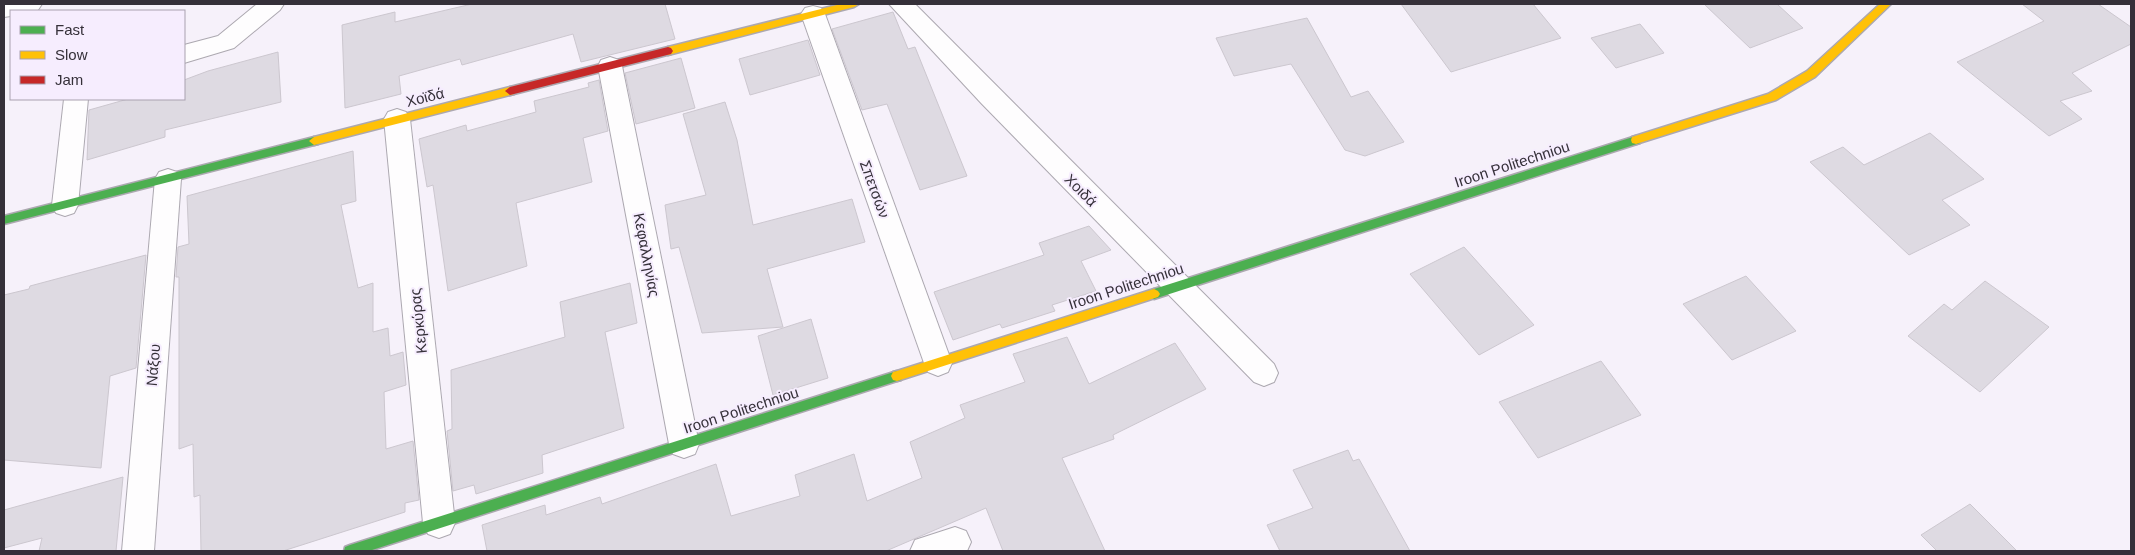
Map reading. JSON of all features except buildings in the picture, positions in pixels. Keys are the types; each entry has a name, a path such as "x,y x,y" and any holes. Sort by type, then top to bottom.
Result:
{"street":[{"path":"4,9 30,4"},
{"path":"185,54 226,42 272,4"},
{"name":"Χοϊδά","path":"4,220 854,4"},
{"name":"Χοιδά","path":"901,4 1073,183 1179,285 1264,373"},
{"name":"Iroon Politechniou","path":"350,551 1772,97 1812,74 1886,4"},
{"name":"Σπετσών","path":"812,14 938,363"},
{"name":"Κεφαλληνίας","path":"610,66 684,444"},
{"path":"65,205 76,100"},
{"name":"Κερκύρας","path":"397,119 439,523"},
{"name":"Νάξου","path":"138,551 168,179"},
{"path":"926,551 956,542"}],"traffic: fast":[{"path":"1154,294 1636,140"},
{"path":"4,220 314,141"},
{"path":"350,551 897,376"}],"traffic: slow":[{"path":"668,51 854,4"},
{"path":"1636,140 1772,97 1811,74 1886,4"},
{"path":"314,141 510,91"},
{"path":"897,376 1154,294"}],"traffic: jam":[{"path":"510,91 668,51"}]}
